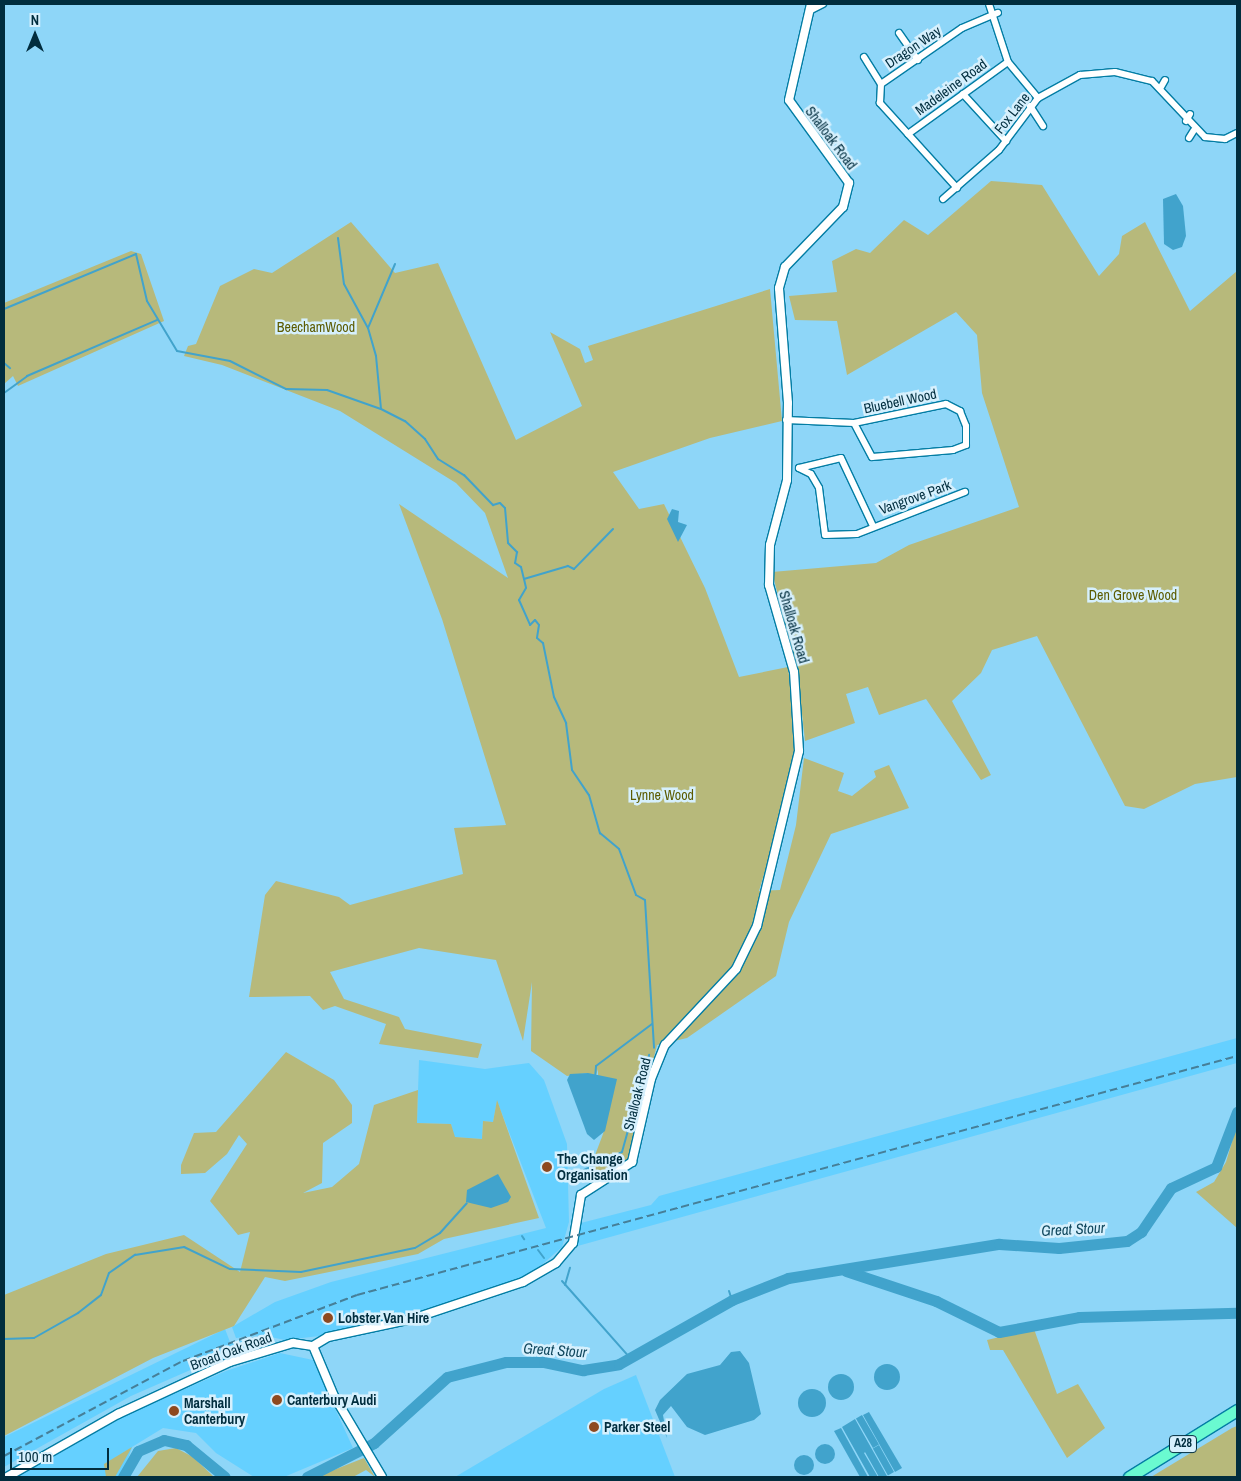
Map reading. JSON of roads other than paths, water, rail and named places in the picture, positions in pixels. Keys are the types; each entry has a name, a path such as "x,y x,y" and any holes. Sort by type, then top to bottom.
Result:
{"highway":[{"name":"A28","path":"1129,1477 1237,1410"}],"street":[{"path":"810,7 823,4"},
{"path":"989,4 990,16 1008,62 1038,98"},
{"name":"Shalloak Road","path":"576,1235 581,1195 632,1162 658,1059 677,1029 736,969 757,926 772,872 799,751 794,672 769,585 770,544 787,480 781,276 849,194 843,170 789,100 810,7"},
{"name":"Dragon Way","path":"956,188 880,103 881,84 962,28 998,14"},
{"path":"899,33 918,60"},
{"path":"864,57 881,84"},
{"name":"Madeleine Road","path":"908,134 1008,62"},
{"name":"Fox Lane","path":"943,199 1006,141 1030,106 1038,98 1080,75 1099,71 1138,77 1160,87 1194,130 1214,140 1237,133"},
{"path":"1160,87 1166,80"},
{"path":"963,94 1006,141"},
{"path":"1030,106 1043,126"},
{"path":"1186,121 1190,114"},
{"path":"1189,138 1194,130"},
{"name":"Bluebell Wood","path":"786,420 854,423 946,404 960,411 966,446 912,456 872,457 854,423"},
{"name":"Vangrove Park","path":"799,468 842,458 873,526"},
{"name":"Vangrove Park","path":"786,463 811,474 819,488 825,535 857,534 873,526 965,492"},
{"name":"Broad Oak Road","path":"7,1477 118,1414 213,1369 271,1348 293,1343 313,1346 328,1337 412,1319 523,1282 556,1263 576,1235"},
{"path":"313,1346 358,1440 382,1477"}],"waterway":[{"path":"338,238 344,284 368,328"},
{"path":"4,309 136,254 147,301 177,351 230,361 286,389 327,390 381,409"},
{"path":"395,264 368,328 376,356 381,409 405,421 425,439 438,459 464,475 493,505 500,503 505,508 508,543 517,552 515,563 521,567 524,579"},
{"path":"4,393 27,376 157,320"},
{"path":"4,363 10,368"},
{"path":"613,529 574,569 568,566 524,579 526,588 519,600 530,625 535,620 539,625 537,638 543,643 554,697 566,723 572,770 589,795 600,833 619,849 636,895 645,900 654,1048"},
{"path":"595,1078 596,1066 652,1024"},
{"path":"582,1171 622,1152 649,1055"},
{"name":"Great Stour","path":"307,1477 374,1443 447,1377 506,1362 544,1362 583,1370 619,1364 732,1300 788,1278 999,1244 1059,1248 1127,1241 1141,1232 1171,1188 1216,1167 1237,1112"},
{"path":"4,1339 34,1338 78,1313 101,1295 109,1273 135,1255 184,1247 230,1269 301,1272 415,1248 440,1233 467,1203"},
{"path":"538,1250 544,1258"},
{"path":"565,1285 570,1268"},
{"name":"Great Stour","path":"846,1271 936,1301 999,1332 1079,1317 1237,1313"},
{"path":"562,1281 632,1360"},
{"path":"729,1291 732,1300"},
{"name":"Great Stour","path":"123,1477 138,1451 164,1440 186,1445 225,1477"}],"railway":[{"path":"4,1456 183,1361 357,1295 1237,1056"}],"place":[{"name":"The Change Organisation","path":"547,1167"},
{"name":"Lobster Van Hire","path":"328,1318"},
{"name":"Canterbury Audi","path":"277,1400"},
{"name":"Marshall Canterbury","path":"174,1411"},
{"name":"Parker Steel","path":"594,1427"}],"park label":[{"name":"BeechamWood","path":"316,327"},
{"name":"Den Grove Wood","path":"1133,595"},
{"name":"Lynne Wood","path":"662,795"}]}
